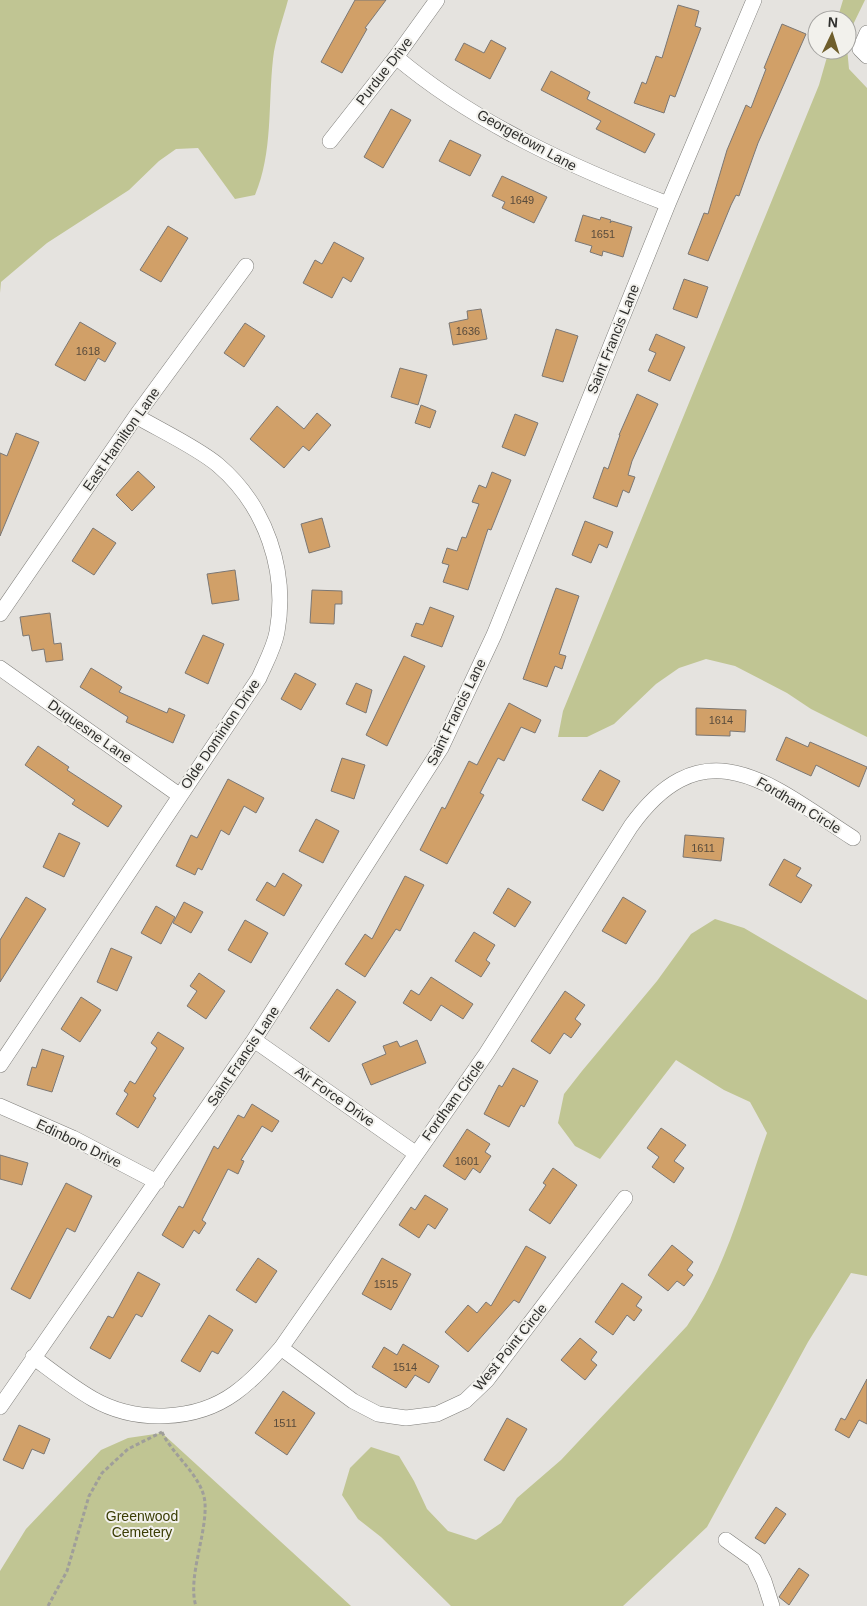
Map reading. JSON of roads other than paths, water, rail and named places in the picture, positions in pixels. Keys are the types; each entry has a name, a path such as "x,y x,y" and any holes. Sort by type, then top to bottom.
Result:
{"street":[{"name":"Purdue Drive","path":"330,141 396,57 437,0"},
{"name":"Saint Francis Lane","path":"0,1407 254,1040 442,748 494,635 668,204 754,0"},
{"path":"864,52 867,32"},
{"name":"Georgetown Lane","path":"396,57 425,82 558,158 586,172 668,204"},
{"name":"East Hamilton Lane","path":"0,614 136,416 246,266"},
{"name":"Olde Dominion Drive","path":"0,1065 259,678 277,635 280,606 279,576 273,548 257,512 240,487 217,464 136,416"},
{"name":"Duquesne Lane","path":"0,668 180,795"},
{"name":"Fordham Circle","path":"33,1358 94,1399 128,1412 157,1417 187,1414 233,1394 255,1377 281,1348 415,1153 486,1054 631,826 648,802 672,782 700,772 725,770 751,776 771,785 853,838"},
{"name":"Air Force Drive","path":"254,1040 415,1153"},
{"name":"Edinboro Drive","path":"0,1106 73,1138 157,1182"},
{"name":"West Point Circle","path":"281,1348 352,1401 378,1414 406,1418 437,1414 465,1402 487,1380 625,1198"},
{"path":"726,1540 754,1560 764,1581 772,1606"}],"park label":[{"name":"Greenwood Cemetery","path":"142,1524"}]}
